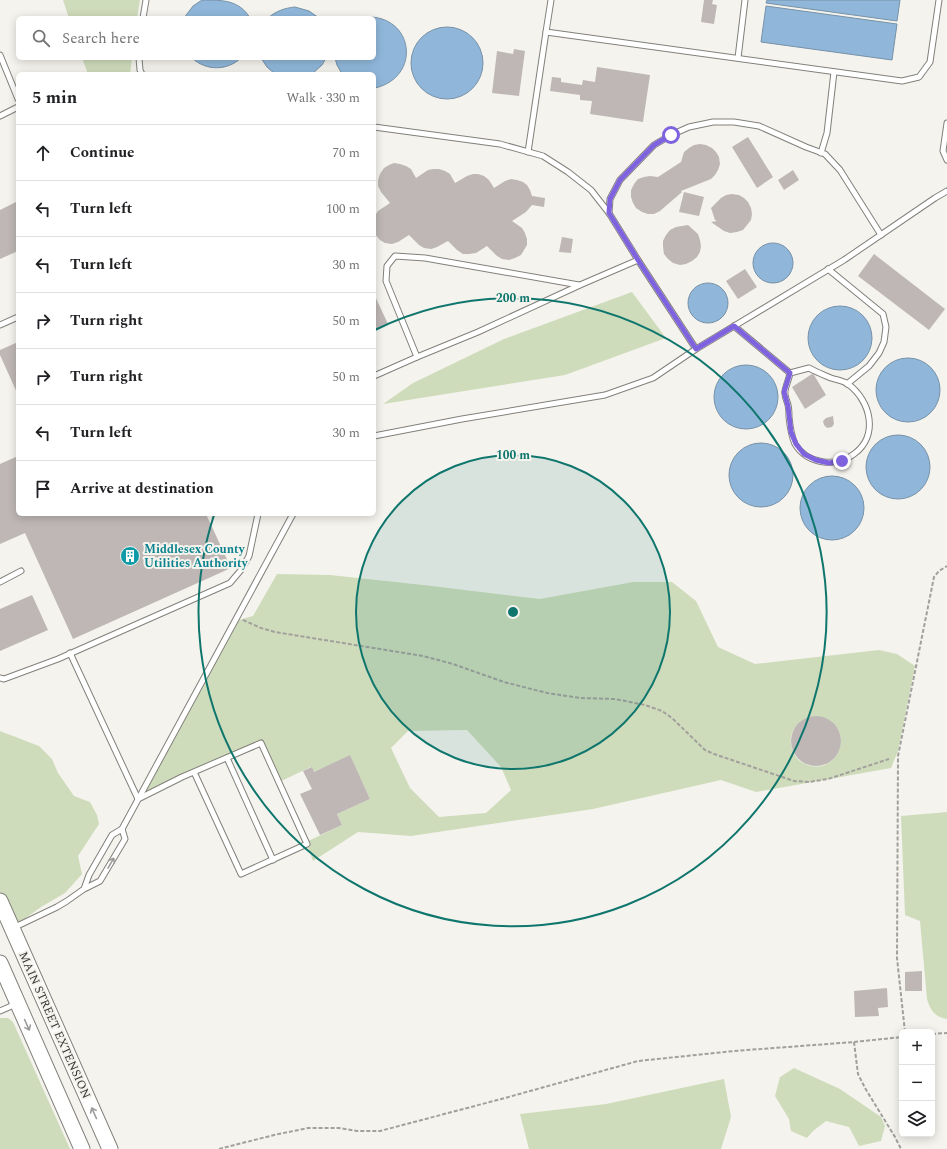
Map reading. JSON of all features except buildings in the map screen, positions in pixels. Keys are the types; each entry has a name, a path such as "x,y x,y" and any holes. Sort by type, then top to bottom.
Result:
{"main road":[{"name":"MAIN STREET EXTENSION","path":"0,902 6,931 110,1149"},
{"name":"MAIN STREET EXTENSION","path":"0,963 82,1149"}],"lane":[{"path":"143,16 146,0"},
{"path":"528,152 551,0"},
{"path":"738,58 745,0"},
{"path":"546,32 902,81 919,77 930,62 939,0"},
{"path":"0,55 16,94"},
{"path":"139,60 141,72"},
{"path":"820,152 827,133 834,72"},
{"path":"0,116 16,108"},
{"path":"609,213 610,199 620,180 654,145 689,127 712,122 734,122 759,126 825,154 840,170 881,235"},
{"path":"947,123 944,151 947,160"},
{"path":"376,126 500,144 543,156 568,172 591,190 609,213 696,349"},
{"path":"376,436 462,419 605,395 654,378 696,349 828,269 881,235 934,198 947,191"},
{"path":"417,357 386,281 387,266 396,256 425,258 580,285"},
{"path":"376,375 478,332 638,260"},
{"path":"828,269 882,314 886,327 884,342 879,353 869,366 848,384"},
{"path":"0,326 16,318"},
{"path":"734,326 790,373"},
{"path":"809,368 848,384 858,394 866,405 870,418 869,432 864,444 854,454 842,461 829,463 816,460 804,454 796,444 791,432 788,406 784,392 790,373 809,368"},
{"path":"0,678 4,679 70,653 230,583 242,570 249,556 258,516"},
{"path":"84,889 89,876 112,835 122,829 292,516"},
{"path":"0,582 21,571"},
{"path":"70,653 138,799"},
{"path":"138,799 182,776 261,743 307,844 241,874 194,772"},
{"path":"227,758 273,860"},
{"path":"6,931 57,907 84,889 100,881 125,839 122,829"},
{"path":"0,1010 17,1003"}],"path":[{"path":"905,1029 897,958 898,756 934,577 938,571 947,566"},
{"path":"238,617 249,623 275,632 423,656 454,664 504,682 547,693 580,698 614,699 645,705 662,711 672,718 705,750 794,781 809,782 828,779 889,759"},
{"path":"935,1034 947,1033"},
{"path":"219,1149 308,1128 339,1128 357,1131 380,1131 638,1061 734,1051 899,1037"},
{"path":"854,1042 858,1074 901,1149"}],"green space":[{"path":"63,0 140,0 137,16 68,16"},
{"path":"83,60 132,60 130,72 87,72"},
{"path":"632,292 666,338 565,375 383,404 413,383 504,339"},
{"path":"277,574 330,575 540,599 633,582 672,582 696,601 718,647 755,664 879,650 897,654 915,666 898,751 891,768 756,792 721,780 593,809 411,836 358,832 313,861 306,842 342,825 337,814 370,799 350,756 314,772 311,767 279,782 261,743 138,799 235,621 253,616","holes":["816,716 829,721 837,728 841,737 840,747 836,756 829,763 819,766 808,765 801,762 795,756 791,744 792,732 799,723","467,730 501,767 511,790 486,813 439,817 410,788 391,748 408,731"]},
{"path":"0,731 39,746 52,759 58,773 74,796 90,802 97,815 99,824 78,856 82,874 65,893 41,907 12,928 0,901"},
{"path":"947,812 947,1019 936,1015 927,999 920,921 905,915 901,816"},
{"path":"0,1018 8,1018 13,1022 70,1149 0,1149"},
{"path":"794,1068 840,1089 881,1117 885,1126 881,1141 859,1146 849,1127 826,1121 813,1131 807,1138 791,1131 789,1119 775,1096 780,1077"},
{"path":"724,1079 731,1117 721,1149 529,1149 520,1114 606,1104"}],"water":[{"path":"202,0 230,2 236,4 249,16 186,16 193,6"},
{"path":"767,0 900,0 897,21 766,3"},
{"path":"766,6 897,24 892,60 761,42"},
{"path":"295,7 309,11 316,16 270,16 274,13"},
{"path":"376,18 382,19 394,26 402,36 406,48 405,60 400,72 390,82 376,88 376,72 341,72 336,60 376,60"},
{"path":"447,27 467,33 477,43 483,63 477,83 467,93 447,99 427,93 417,83 411,63 417,43 427,33"},
{"path":"195,60 238,60 229,65 216,68"},
{"path":"262,60 325,60 314,72 273,72"},
{"path":"777,243 784,246 790,252 793,263 792,271 784,280 777,283 769,283 762,280 754,271 753,259 756,252 765,244"},
{"path":"712,283 719,286 725,292 728,303 727,311 719,320 712,323 704,323 697,320 689,311 688,299 691,292 700,284"},
{"path":"840,306 852,308 863,315 870,326 872,338 870,350 863,361 852,368 840,370 828,368 817,361 810,350 808,338 810,326 817,315 828,308"},
{"path":"908,358 920,360 931,367 938,378 940,390 938,402 931,413 920,420 908,422 896,420 885,413 878,402 876,390 878,378 885,367 896,360"},
{"path":"746,365 758,367 769,374 776,385 778,397 776,409 769,420 758,427 746,429 734,427 723,420 716,409 714,397 716,385 723,374 734,367"},
{"path":"898,435 910,437 921,444 928,455 930,467 928,479 921,490 910,497 898,499 886,497 875,490 868,479 866,467 868,455 875,444 886,437"},
{"path":"761,443 773,445 784,452 791,463 793,475 791,487 784,498 773,505 761,507 749,505 738,498 731,487 729,475 731,463 738,452 749,445"},
{"path":"832,476 844,478 855,485 862,496 864,508 862,520 855,531 844,538 832,540 820,538 809,531 802,520 800,508 802,496 809,485 820,478"}],"place":[{"name":"Middlesex County Utilities Authority","path":"130,556"}],"route":[{"path":"671,135 654,145 620,180 610,199 609,213 696,349 734,326 790,373 784,392 788,406 791,432 796,444 804,454 816,460 829,463 842,461"}]}
